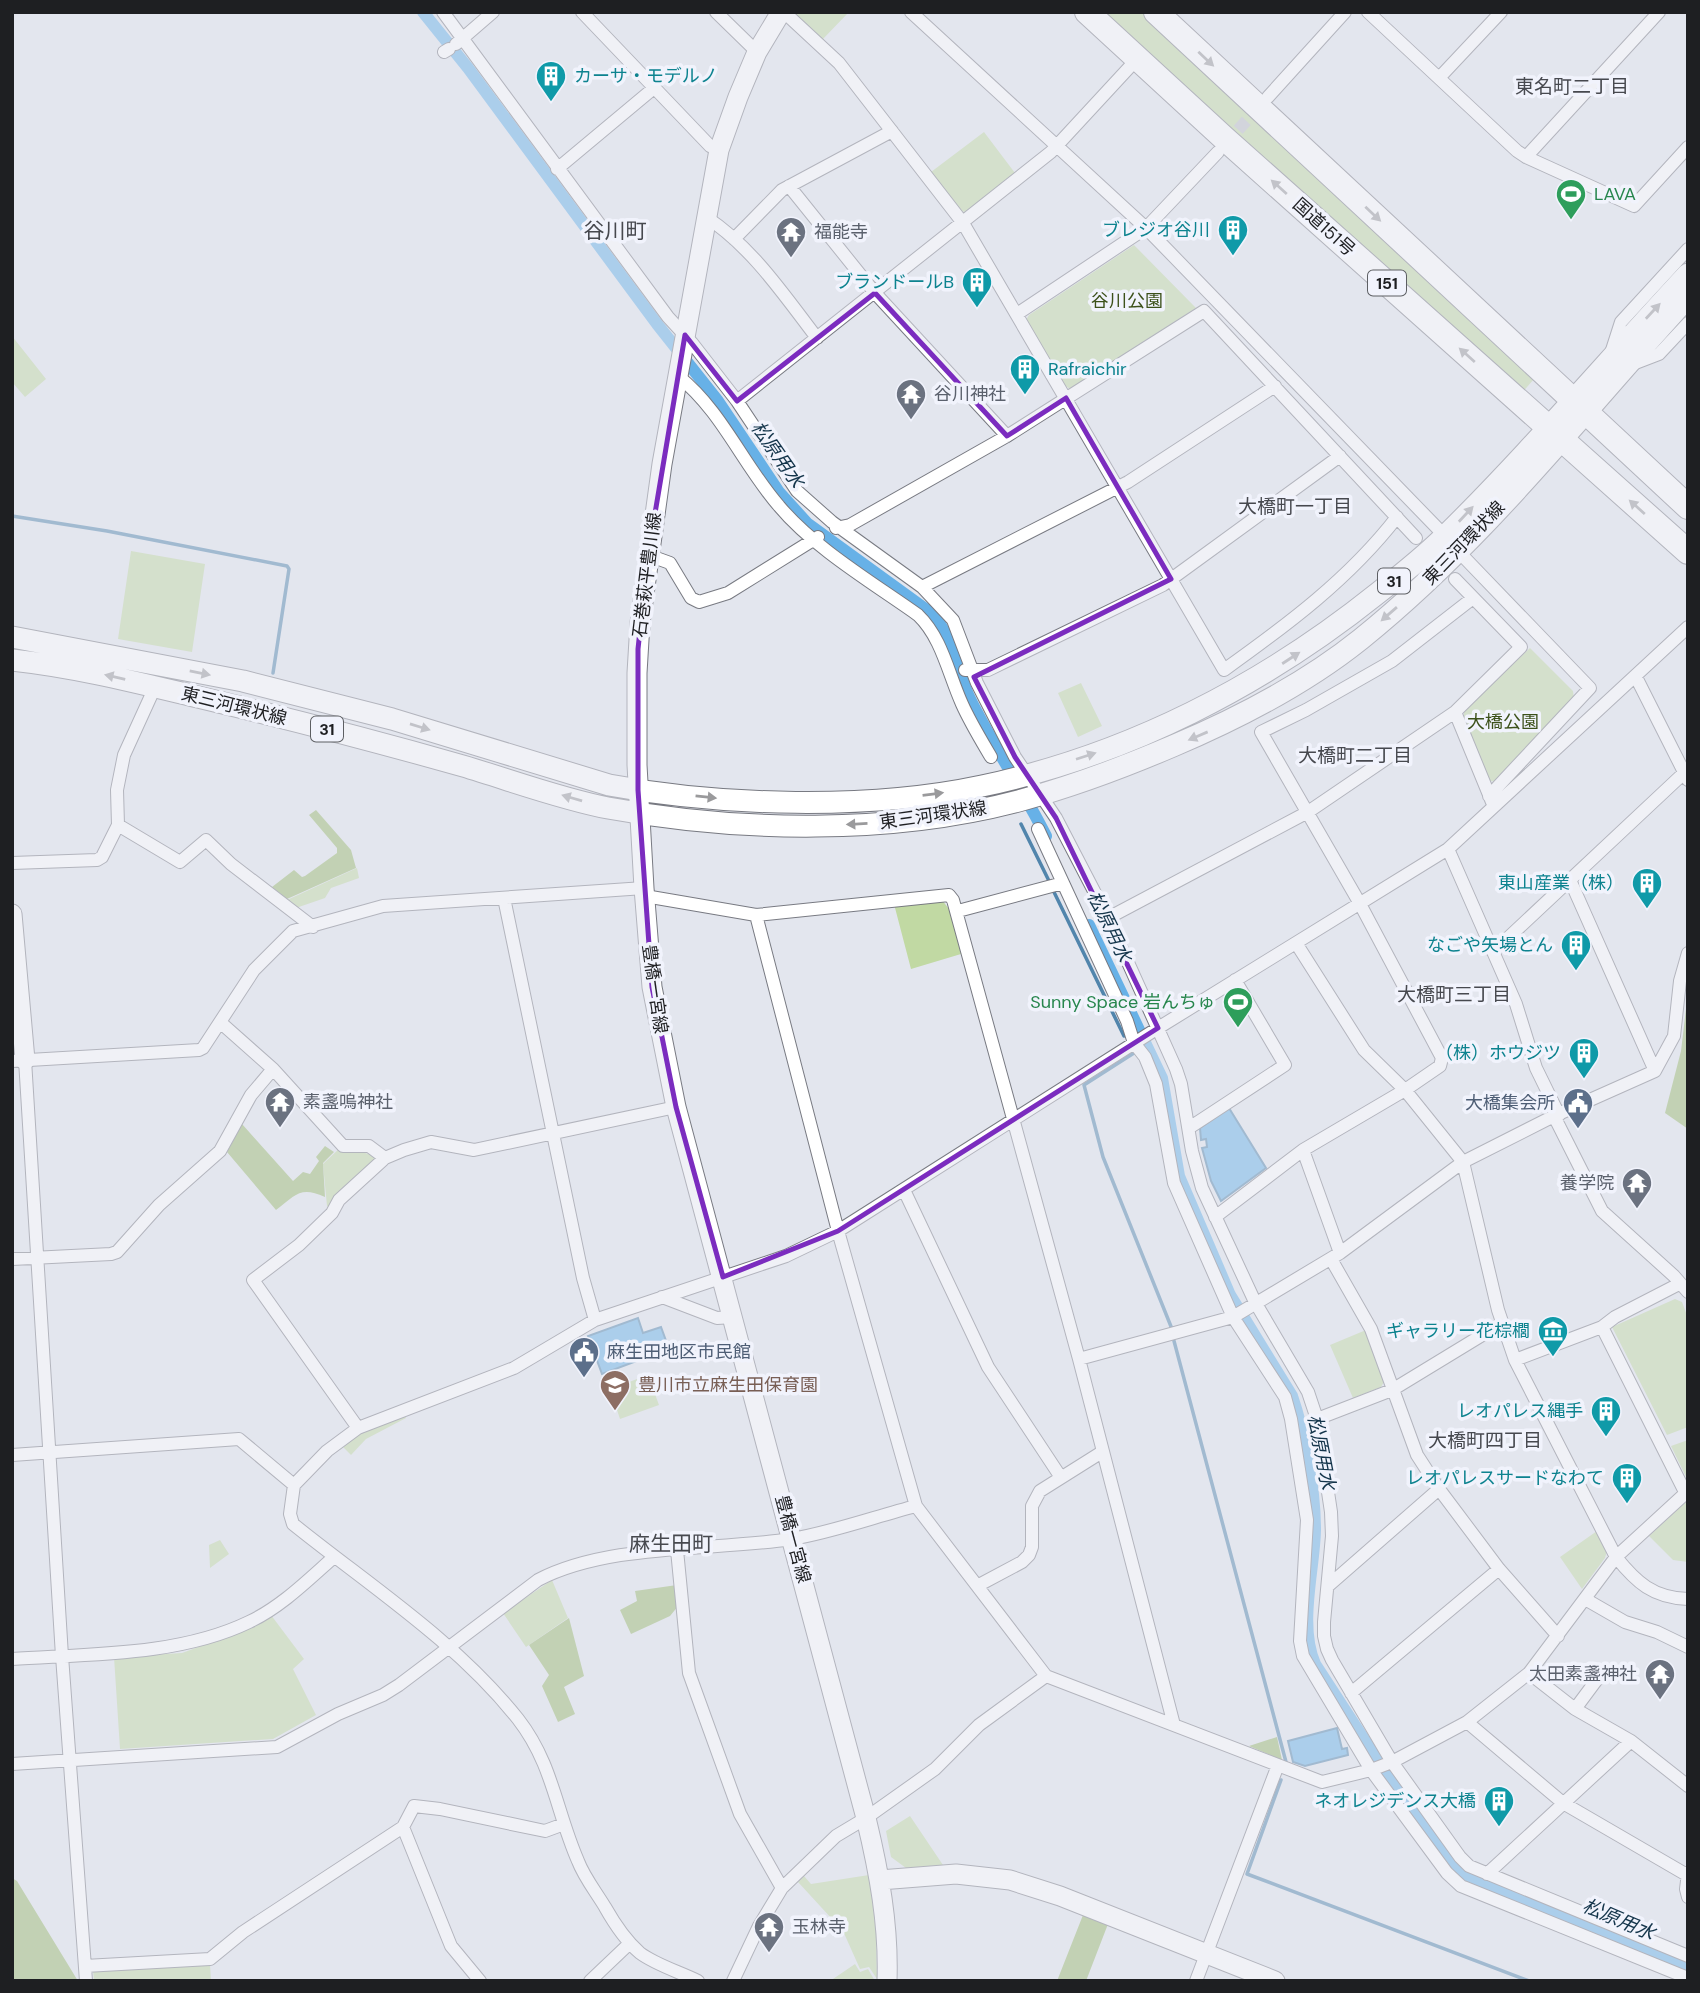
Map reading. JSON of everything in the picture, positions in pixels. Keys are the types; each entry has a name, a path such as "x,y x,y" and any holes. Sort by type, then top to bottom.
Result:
{"highway":[{"name":"国道151号","path":"1087,12 1688,552"},
{"path":"1093,12 1113,37"},
{"name":"151","path":"1167,16 1688,507"}],"main road":[{"name":"石巻萩平豊川線","path":"638,801 638,661 648,555 706,217 719,150 738,97 757,52 783,12"},
{"name":"東三河環状線","path":"12,637 257,684 392,719 609,785 638,801 739,824 808,827 888,822 973,811 1031,797 1135,763 1208,732 1286,691 1359,641 1417,591 1451,544 1617,363 1688,274"},
{"name":"東三河環状線","path":"1617,363 1688,297"},
{"name":"東三河環状線","path":"12,660 65,665 155,687 372,741 606,807 638,801 854,801 928,795 1020,778 1116,747 1185,717 1245,686 1294,656 1451,544"},
{"name":"豊橋一宮線","path":"638,801 652,987 676,1107 793,1539 880,1880"},
{"path":"12,914 19,1061"},
{"path":"887,1981 886,1934 880,1880 957,1874 1010,1880 1060,1896 1275,1981"}],"street":[{"path":"443,12 453,46 557,169 668,317 682,355 688,384 717,418 780,508 922,587 953,620 969,670 1015,757 1020,778 1031,797 1056,818 1108,918 1145,1036 1145,1057 1156,1084 1174,1183 1285,1397 1307,1520 1300,1641 1303,1656 1381,1766 1447,1873 1461,1886 1685,1978 1688,1962"},
{"path":"453,46 493,12"},
{"path":"582,12 710,146 719,150"},
{"path":"716,12 757,52"},
{"path":"783,12 839,63 963,223 1224,670 1283,628 1337,582 1373,547 1397,517"},
{"path":"698,1981 642,1955 630,1943 578,1863 554,1785 541,1754 519,1721 475,1671 449,1647 293,1524 290,1514 294,1485 327,1451 358,1427 514,1368 595,1320 786,1256 838,1231 1145,1036 1448,849 1590,688 1146,228 911,12"},
{"path":"1268,97 1345,12"},
{"path":"1368,12 1525,158 1634,206 1688,147"},
{"path":"1439,79 1501,12"},
{"path":"1525,158 1660,12"},
{"path":"737,401 1057,146 1137,59"},
{"path":"557,169 654,88"},
{"path":"734,239 789,186 892,131"},
{"path":"1017,314 1146,228 1218,152"},
{"path":"789,186 875,293 1007,436"},
{"path":"706,217 734,239 764,270 817,338"},
{"path":"1688,249 1621,322 1617,363 1659,354 1688,323"},
{"path":"648,555 670,563 691,598 699,602 728,593 825,533 850,525 1007,436 1204,311 1416,538"},
{"path":"682,355 737,401 825,533 928,624 941,648 964,709 991,757"},
{"path":"922,587 1117,487 1275,386"},
{"path":"969,670 988,670 1171,579 1340,456"},
{"path":"1108,918 1308,812 1455,712 1521,648 1455,579"},
{"path":"1215,1217 1303,1150 1405,1090 1440,1066 1442,1058 1359,902 1261,732 1306,710 1392,661 1473,598"},
{"path":"1492,801 1636,677 1688,627"},
{"path":"1493,952 1686,776 1636,677"},
{"path":"12,863 97,860 102,857 118,825 117,790 124,755 155,687"},
{"path":"1455,712 1492,801"},
{"path":"118,825 180,862 206,840 231,864 313,927"},
{"path":"1038,829 1055,886 1127,1021 1145,1036 1181,1084 1196,1170 1215,1217 1242,1311 1308,1392 1317,1419 1331,1512 1324,1636 1332,1661 1351,1693 1381,1766 1469,1866 1688,1955"},
{"path":"1448,849 1516,1004 1536,1068 1602,1211 1674,1276 1683,1288 1602,1327 1515,1360"},
{"path":"1570,880 1655,1071"},
{"path":"958,911 1055,886"},
{"path":"86,1981 37,1258 19,1061 199,1050 254,970 293,931 383,906 644,892 756,915 949,895 958,911 1174,1725"},
{"path":"504,898 583,1278 595,1320"},
{"path":"756,915 838,1231 916,1506 1046,1676 1322,1782 1381,1766 1466,1722 1529,1673 1616,1557 1686,1492 1602,1327"},
{"path":"1296,943 1364,1050 1405,1090 1463,1162 1502,1323 1515,1360 1616,1557 1635,1581 1647,1589 1678,1599 1688,1599"},
{"path":"1079,1359 1242,1311 1335,1256 1463,1162 1557,1115 1655,1071 1674,1036 1680,981 1688,953"},
{"path":"1189,1128 1285,1065 1235,980"},
{"path":"220,1022 272,1069 343,1146 369,1146 385,1158"},
{"path":"12,1259 117,1252 159,1205 220,1152 251,1095 272,1069"},
{"path":"358,1427 253,1280 299,1245 332,1213 339,1200 385,1158 431,1142 474,1150 676,1107"},
{"path":"1303,1150 1335,1256 1371,1329 1417,1455 1438,1489 1499,1569 1558,1636"},
{"path":"904,1190 988,1367 1060,1476"},
{"path":"662,1297 717,1318 733,1317"},
{"path":"1317,1419 1392,1390 1502,1323"},
{"path":"12,1455 239,1439 294,1485"},
{"path":"977,1586 1022,1562 1028,1555 1032,1547 1032,1506 1040,1491 1102,1452"},
{"path":"1328,1586 1438,1489"},
{"path":"12,1764 278,1747 338,1713 383,1695 551,1573 596,1558 793,1539 916,1506"},
{"path":"677,1550 689,1673 740,1814 782,1888"},
{"path":"12,1659 177,1647 249,1623 274,1607 334,1557"},
{"path":"1351,1693 1499,1569"},
{"path":"1585,1599 1625,1622 1657,1632 1688,1647"},
{"path":"1529,1673 1575,1709 1631,1741 1688,1786"},
{"path":"1575,1709 1601,1674"},
{"path":"733,1981 782,1888 836,1836 935,1769 979,1725 1046,1676"},
{"path":"1466,1722 1563,1803 1687,1874 1688,1897"},
{"path":"1487,1874 1631,1741"},
{"path":"1196,1981 1278,1765"},
{"path":"85,1966 210,1959 243,1932 403,1827 414,1806 545,1831 564,1824"},
{"path":"403,1827 451,1946 480,1981"},
{"path":"590,1981 630,1943"}],"highlighted area":[{"path":"875,293 1007,436 1066,398 1171,579 974,677 1015,757 1056,818 1158,1028 838,1231 723,1277 676,1107 652,987 638,790 638,649 648,555 685,335 737,401"}],"green space":[{"path":"797,12 849,12 822,40 796,16"},
{"path":"1103,12 1145,12 1534,379 1521,394"},
{"path":"984,132 1015,173 967,213 962,211 931,172"},
{"name":"谷川公園","path":"1134,245 1196,308 1070,389 1064,385 1026,320 1029,315"},
{"path":"12,336 46,379 25,397 12,382"},
{"path":"131,551 205,564 192,652 118,639"},
{"name":"大橋公園","path":"1530,648 1573,691 1574,699 1495,782 1487,780 1464,718 1464,711"},
{"path":"1081,683 1102,726 1078,737 1058,693"},
{"path":"316,810 351,850 356,868 287,899 272,887 294,870 302,877 305,876 337,853 337,848 309,815"},
{"path":"357,868 359,878 331,888 325,898 296,908 287,900"},
{"path":"942,900 949,909 961,954 911,969 894,904"},
{"path":"1688,992 1688,1129 1665,1113 1681,1051"},
{"path":"242,1124 293,1181 303,1172 310,1174 319,1161 316,1157 325,1146 334,1152 323,1163 325,1197 304,1192 276,1210 227,1152"},
{"path":"341,1147 377,1156 379,1159 330,1208 327,1206 323,1164"},
{"path":"1675,1299 1682,1302 1688,1318 1688,1427 1667,1435 1612,1327"},
{"path":"1366,1330 1384,1382 1381,1387 1353,1398 1330,1345"},
{"path":"648,1375 659,1405 620,1419 610,1389"},
{"path":"405,1416 406,1418 366,1439 351,1455 343,1447 362,1432"},
{"path":"1688,1440 1688,1481 1671,1446"},
{"path":"1688,1500 1688,1562 1673,1560 1649,1536"},
{"path":"1597,1531 1607,1551 1605,1558 1582,1589 1560,1557"},
{"path":"220,1540 229,1554 210,1568 209,1545"},
{"path":"552,1580 568,1618 526,1647 503,1613"},
{"path":"677,1585 679,1605 670,1616 631,1634 620,1610 637,1601 635,1591"},
{"path":"271,1615 304,1659 293,1669 316,1715 273,1739 120,1749 114,1657 182,1653 251,1628"},
{"path":"569,1618 584,1676 564,1687 575,1714 558,1722 542,1686 549,1675 529,1645"},
{"path":"1277,1737 1282,1760 1249,1746"},
{"path":"910,1816 943,1865 906,1868 891,1857 886,1831"},
{"path":"869,1875 876,1930 877,1979 869,1967 860,1969 843,1931 798,1882 804,1876 811,1884"},
{"path":"12,1878 17,1881 78,1981 12,1981"},
{"path":"1083,1915 1108,1924 1086,1981 1057,1981"},
{"path":"210,1964 211,1981 94,1981 93,1970"},
{"name":"玉林寺","path":"855,1964 860,1972 868,1969 875,1981 830,1981"}],"water":[{"path":"1229,1108 1266,1168 1221,1201 1211,1181 1202,1148 1207,1147 1206,1139 1201,1140 1200,1128"},
{"path":"638,1318 643,1333 661,1327 669,1349 602,1374 588,1336"},
{"path":"1337,1728 1342,1749 1347,1748 1348,1755 1305,1766 1293,1762 1288,1741"}],"waterway":[{"name":"松原用水","path":"423,12 718,401 779,492 807,523 931,613 939,622 950,642 969,697 1046,836"},
{"path":"12,516 107,531 287,566 289,569 273,673"},
{"path":"1021,824 1050,883"},
{"path":"1053,890 1124,1036"},
{"name":"松原用水","path":"1089,925 1162,1078 1179,1176 1230,1295 1292,1396 1297,1411 1315,1514 1307,1616 1310,1649 1315,1664 1384,1770 1457,1872 1688,1968"},
{"path":"1134,1053 1084,1085 1103,1157 1172,1329"},
{"path":"1174,1341 1286,1762"},
{"path":"1281,1780 1247,1874 1529,1981"}],"tunnel":[{"path":"1226,143 1261,105"}],"place":[{"name":"カーサ・モデルノ","path":"551,103"},
{"name":"LAVA","path":"1571,221"},
{"name":"ブレジオ谷川","path":"1233,257"},
{"name":"福能寺","path":"791,259"},
{"name":"ブランドールB","path":"977,309"},
{"name":"Rafraichir","path":"1025,396"},
{"name":"谷川神社","path":"911,421"},
{"name":"東山産業（株）","path":"1647,910"},
{"name":"なごや矢場とん","path":"1576,972"},
{"name":"Sunny Space 岩んちゅ","path":"1238,1029"},
{"name":"（株）ホウジツ","path":"1584,1080"},
{"name":"素盞嗚神社","path":"280,1129"},
{"name":"大橋集会所","path":"1578,1130"},
{"name":"養学院","path":"1637,1210"},
{"name":"ギャラリー花棕櫚","path":"1553,1358"},
{"name":"麻生田地区市民館","path":"584,1379"},
{"name":"豊川市立麻生田保育園","path":"615,1412"},
{"name":"レオパレス縄手","path":"1606,1438"},
{"name":"レオパレスサードなわて","path":"1627,1505"},
{"name":"太田素盞神社","path":"1660,1701"},
{"name":"ネオレジデンス大橋","path":"1499,1828"},
{"name":"玉林寺","path":"769,1954"}],"district":[{"name":"東名町二丁目","path":"1572,86"},
{"name":"谷川町","path":"615,231"},
{"name":"大橋町一丁目","path":"1295,506"},
{"name":"大橋町二丁目","path":"1355,755"},
{"name":"大橋町三丁目","path":"1454,994"},
{"name":"大橋町四丁目","path":"1485,1440"},
{"name":"麻生田町","path":"671,1544"}]}
